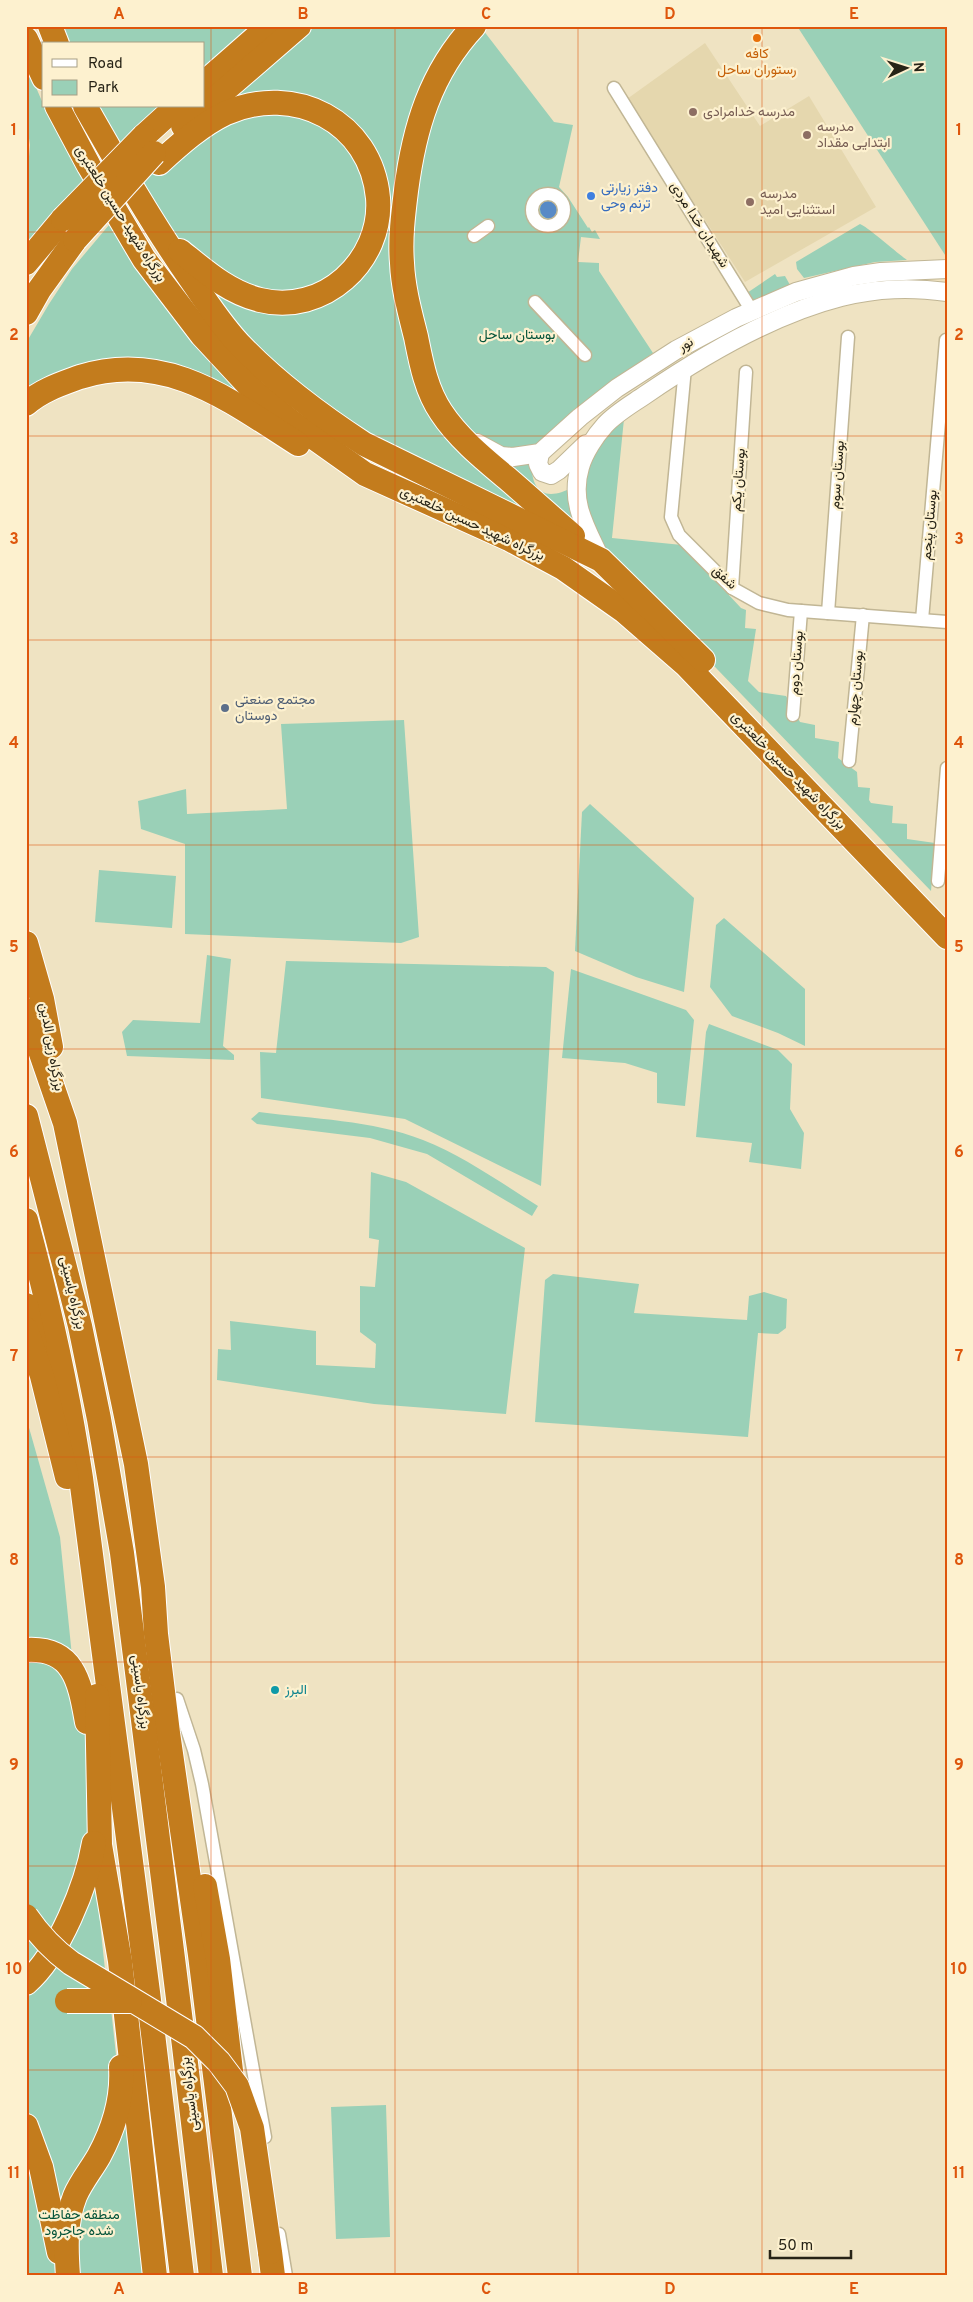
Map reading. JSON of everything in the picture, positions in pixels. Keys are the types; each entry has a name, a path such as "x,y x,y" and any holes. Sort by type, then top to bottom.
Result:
{"highway":[{"path":"50,26 56,42"},
{"path":"474,26 459,42 443,66 422,110 409,167 401,239 405,287 424,372 432,397 441,413 454,428 480,455 601,560"},
{"path":"205,82 278,31"},
{"path":"205,105 278,31"},
{"path":"26,39 42,74"},
{"path":"152,151 228,112 265,103 300,105 328,116 347,130 370,164 378,199 378,214 372,239 367,251 345,280 320,295 290,302 268,302 233,291 210,275 158,232"},
{"name":"بزرگراه شهید حسین خلعتبری","path":"58,108 89,166 144,259 202,335 253,390 290,420 365,474 509,539 563,568 624,611 686,665 947,937"},
{"name":"بزرگراه شهید حسین خلعتبری","path":"86,108 158,232 218,320 242,347 299,398 332,423 395,461 504,511 601,560 698,654 947,917"},
{"path":"26,313 39,290 75,240 116,194 135,185 176,108"},
{"path":"26,263 63,219 152,151 202,108"},
{"path":"26,404 38,394 61,384 109,370 132,369 172,375 195,382 218,394 314,454 365,474"},
{"name":"بزرگراه زین الدین","path":"26,942 42,999 65,1123"},
{"path":"26,1010 65,1123 136,1464 153,1587 156,1634 168,1733 200,1954 240,2276"},
{"name":"بزرگراه یاسینی","path":"26,1116 80,1326 99,1419 122,1553 211,2276"},
{"name":"بزرگراه یاسینی","path":"26,1220 52,1322 70,1408 148,1992 182,2276"},
{"path":"26,1305 73,1500 92,1565 98,1816 108,1961 120,2054 120,2085 116,2112 109,2136 80,2187 72,2206 67,2235 68,2276"},
{"path":"26,1329 42,1376"},
{"path":"153,1587 166,1635 218,1959 251,2243 249,2276"},
{"path":"26,1650 52,1652 68,1664 75,1674 83,1699 98,1774"},
{"path":"26,1983 43,1965 79,1898 90,1866 98,1816"},
{"path":"102,1857 120,1961 155,2276"},
{"path":"26,1916 58,1953 194,2037 219,2062 237,2086 252,2128 273,2276"},
{"path":"66,2001 135,2001"},
{"path":"26,2126 41,2167 56,2244 68,2276"}],"main road":[{"name":"نور","path":"540,453 580,417 617,388 676,350 752,311 796,292 854,276 881,272 947,269"},
{"name":"نور","path":"601,560 580,516 576,485 585,454 606,424 685,368 795,313 840,298 869,292 907,288 947,292"},
{"path":"676,350 685,368"},
{"path":"454,428 501,456 540,453 538,464 542,472 551,475 559,470 606,424"}],"street":[{"name":"شهیدان خدا مردی","path":"614,88 752,311"},
{"path":"474,236 488,226"},
{"path":"535,302 585,355"},
{"name":"بوستان سوم","path":"828,613 848,337"},
{"name":"بوستان پنجم","path":"922,620 946,340"},
{"name":"شفق","path":"685,368 671,518 679,536 732,588 759,603 802,611 947,622"},
{"name":"بوستان یکم","path":"732,588 746,372"},
{"name":"بوستان دوم","path":"794,715 802,611"},
{"name":"بوستان چهارم","path":"849,761 863,615"},
{"path":"938,881 947,768"},
{"path":"177,1699 194,1750 202,1784 258,2088 286,2276"}],"shaded area":[{"path":"705,43 760,126 809,96 876,207 745,282 627,99"}],"green space":[{"path":"63,26 260,26 205,75 205,42 70,42"},
{"path":"308,26 467,26 401,191 423,383 555,525 347,424 254,347 176,250 288,306 374,246 361,141 264,98 151,163"},
{"name":"بوستان ساحل","path":"480,26 554,122 573,125 559,187 568,197 588,228 592,232 595,230 600,239 581,237 578,262 599,263 599,271 653,353 588,399 534,447 506,452 474,436 432,384 406,231 440,79"},
{"path":"797,26 947,26 947,258"},
{"path":"26,64 42,101 42,108 45,108 87,186 26,252 26,191 30,145 26,118"},
{"path":"290,107 357,148 374,217 337,280 268,298 181,243 142,182 208,126"},
{"path":"100,108 167,108 122,148"},
{"path":"860,224 907,260 875,262 804,278 797,269 796,262"},
{"path":"109,225 160,297 249,398 172,367 26,395 26,343 72,269"},
{"path":"775,274 777,277 785,276 790,285 751,301 747,293"},
{"path":"624,419 612,538 682,545 741,608 746,610 745,628 756,629 748,681 759,692 786,696 800,722 815,725 815,738 839,742 838,758 857,772 858,787 870,788 869,800 871,803 893,806 892,823 907,824 907,839 935,843 931,891 609,557 580,494 593,446"},
{"path":"484,453 534,460 532,471 534,482 540,491 551,494 571,488 577,525"},
{"path":"404,720 419,937 401,943 185,934 185,844 141,829 138,801 186,789 187,814 287,809 281,724"},
{"path":"590,804 694,898 684,992 636,977 575,951 582,812"},
{"path":"99,870 176,876 172,928 95,922"},
{"path":"724,918 805,989 805,1046 778,1033 732,1016 710,987 716,925"},
{"path":"207,955 231,959 223,1046 234,1055 234,1060 127,1056 122,1032 133,1020 200,1023"},
{"path":"286,961 546,967 554,972 541,1186 405,1119 261,1098 260,1052 276,1053"},
{"path":"571,969 686,1010 694,1020 685,1106 657,1103 657,1073 625,1063 562,1058"},
{"path":"709,1024 778,1050 792,1064 790,1109 804,1133 801,1169 749,1162 752,1143 696,1137 706,1032"},
{"path":"259,1112 363,1124 404,1133 453,1154 538,1206 532,1216 427,1154 370,1138 257,1124 251,1119"},
{"path":"371,1172 406,1182 525,1248 506,1414 374,1404 217,1380 218,1349 231,1350 230,1321 316,1331 316,1365 375,1368 376,1344 360,1332 360,1286 375,1287 379,1240 369,1238"},
{"path":"553,1274 639,1284 634,1313 747,1320 749,1296 764,1292 787,1299 786,1328 778,1334 758,1333 748,1437 535,1422 545,1280"},
{"name":"منطقه حفاظت شده جاجرود","path":"26,1417 60,1537 78,1716 89,1743 91,1836 107,1989 109,1990 117,2064 125,2085 151,2276 26,2276"},
{"path":"386,2105 390,2237 336,2239 331,2107"}],"water":[{"path":"550,199 557,202 560,209 557,216 550,219 543,216 540,209 543,202"}],"place":[{"name":"کافه رستوران ساحل","path":"757,38"},
{"name":"مدرسه خدامرادی","path":"693,112"},
{"name":"مدرسه ابتدایی مقداد","path":"807,135"},
{"name":"دفتر زیارتی ترنم وحی","path":"591,196"},
{"name":"مدرسه استثنایی امید","path":"750,202"},
{"name":"مجتمع صنعتی دوستان","path":"225,708"},
{"name":"البرز","path":"275,1690"}]}
